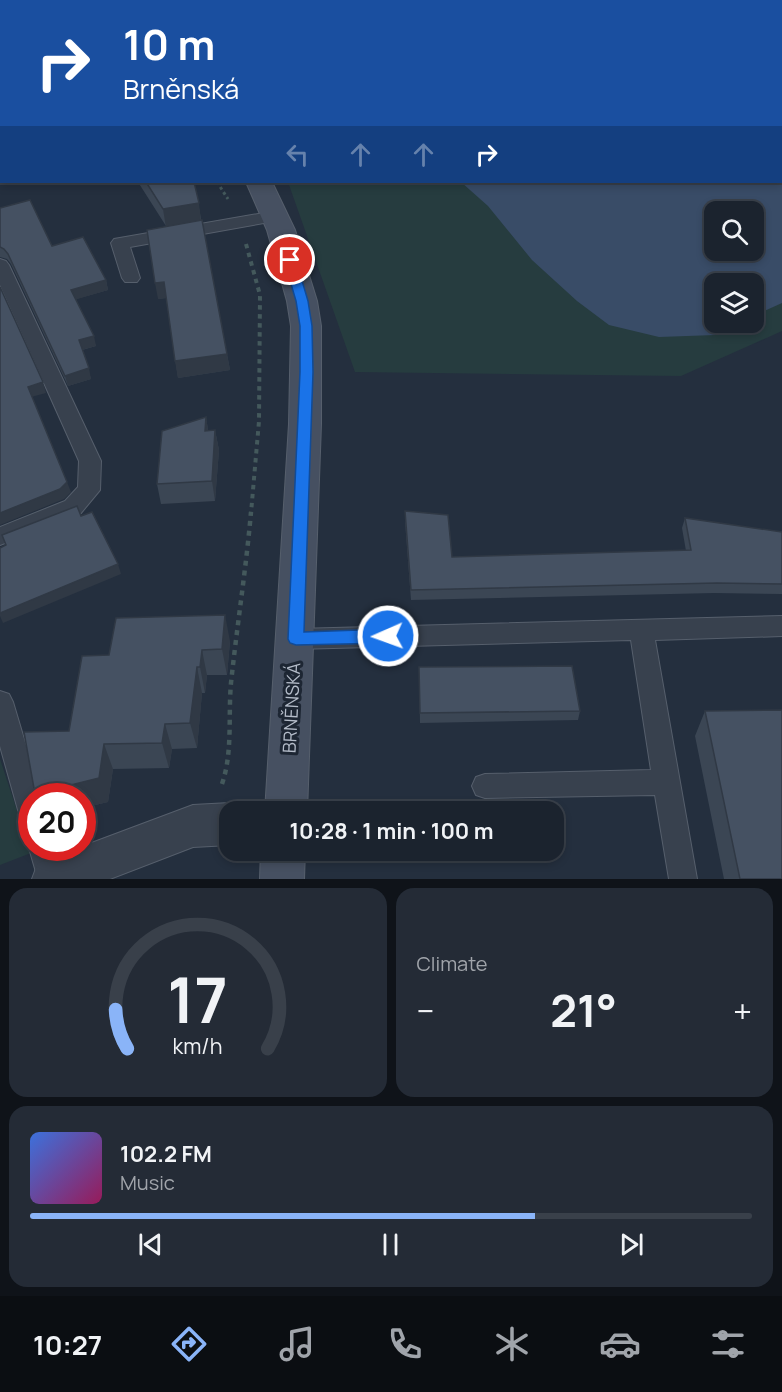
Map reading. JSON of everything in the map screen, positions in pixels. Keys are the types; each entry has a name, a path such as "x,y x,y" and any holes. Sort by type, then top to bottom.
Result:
{"main road":[{"name":"BRNĚNSKÁ","path":"259,183 275,216 295,275 306,326 305,424 287,801"},
{"path":"282,879 283,861"}],"street":[{"path":"53,879 211,825"}],"lane":[{"path":"131,278 120,243 275,216"},
{"path":"0,265 90,461 89,490 73,507 0,536"},
{"path":"296,639 782,626"},
{"path":"641,629 683,879"},
{"path":"0,702 24,783"},
{"path":"485,786 667,782"},
{"path":"47,861 53,879"}],"path":[{"path":"211,825 197,794 211,793 222,786 227,769 231,684 246,572 259,421 260,295 237,213 218,183"}],"green space":[{"path":"288,183 782,183 782,331 681,376 355,372"},
{"path":"0,759 18,814 18,858 0,865"}],"water":[{"path":"462,183 782,183 782,303 764,311 764,273 704,273 704,333 719,333 715,335 659,337 609,325 577,301 532,260 488,206"}],"building":[{"path":"147,183 194,183 199,203 163,209"},
{"path":"30,200 52,246 83,237 106,280 71,290 94,336 79,340 89,368 65,376 8,254 0,247 0,208"},
{"path":"202,220 227,354 175,361 164,282 155,283 147,230"},
{"path":"0,287 43,382 28,387 67,482 60,489 0,513"},
{"path":"206,417 205,431 215,430 212,481 157,484 162,431"},
{"path":"77,506 81,516 92,512 118,564 0,613 0,548 6,545 2,535"},
{"path":"405,511 448,515 452,557 691,550 685,518 782,532 782,584 717,583 411,590"},
{"path":"225,615 222,649 202,650 200,667 197,667 190,723 165,724 162,743 104,744 99,778 79,783 33,783 24,732 69,731 82,656 109,655 116,618"},
{"path":"572,666 580,711 420,713 419,667"},
{"path":"782,710 782,879 740,879 705,711"}],"route":[{"path":"290,260 302,301 306,326 307,372 296,639 388,636"}]}
